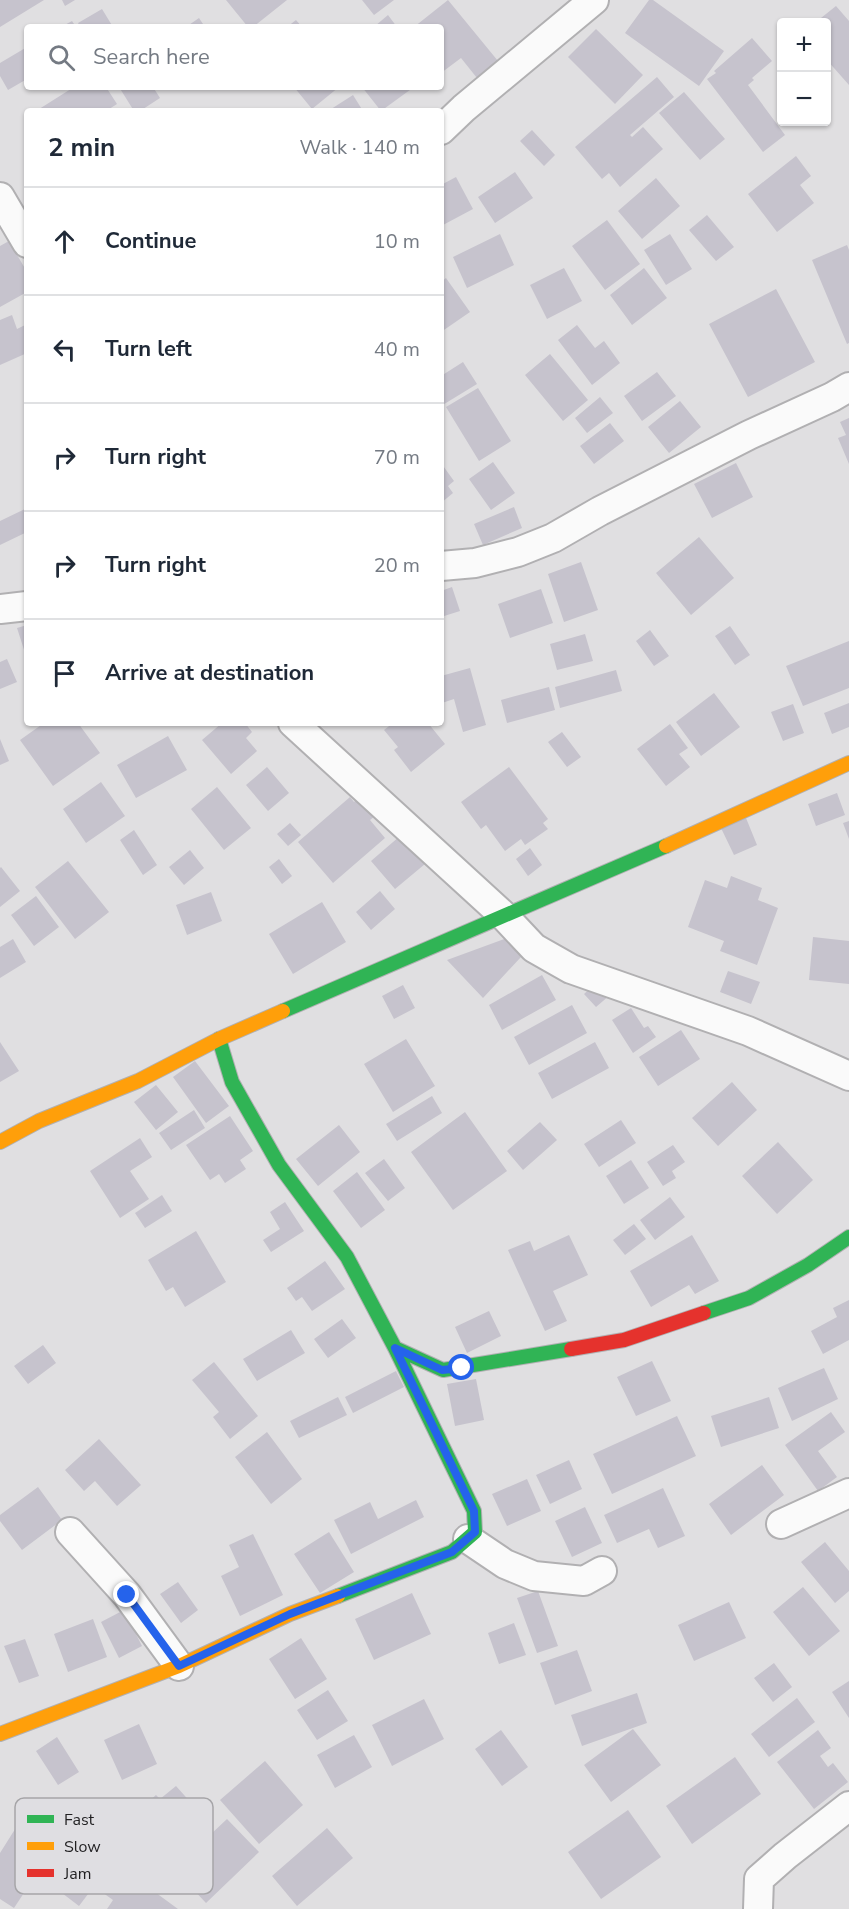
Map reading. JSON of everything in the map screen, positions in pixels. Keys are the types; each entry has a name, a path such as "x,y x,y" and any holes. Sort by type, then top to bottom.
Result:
{"street":[{"path":"444,127 594,0"},
{"path":"0,197 24,238"},
{"path":"444,566 474,563 518,552 553,538 600,511 849,387"},
{"path":"0,609 24,606"},
{"path":"296,726 503,915 534,948 571,969 748,1031 849,1076"},
{"path":"0,1142 39,1121 138,1081 219,1039 692,835 849,763"},
{"path":"0,1734 179,1666 290,1614 452,1552 475,1532 474,1511 395,1348 346,1257 279,1166 232,1082 219,1039"},
{"path":"395,1348 442,1370 624,1340 749,1298 808,1265 849,1237"},
{"path":"781,1524 849,1493"},
{"path":"70,1532 127,1595 179,1666"},
{"path":"468,1539 505,1564 534,1576 584,1581 602,1571"},
{"path":"758,1909 759,1879 849,1806"}],"building":[{"path":"0,0 44,0 0,27"},
{"path":"62,0 75,0 65,6"},
{"path":"226,0 287,0 257,24 246,24"},
{"path":"362,0 394,0 374,15"},
{"path":"448,0 498,61 477,78 461,58 444,71 444,24 418,24"},
{"path":"649,0 653,0 724,51 699,86 625,33"},
{"path":"836,6 849,21 849,85 831,65 831,18 821,18"},
{"path":"102,9 111,24 78,24"},
{"path":"388,15 395,24 377,24"},
{"path":"199,18 203,24 190,24"},
{"path":"596,29 643,75 615,104 568,57"},
{"path":"752,38 772,61 752,78 754,80 748,85 785,135 763,152 707,79 716,73 714,71"},
{"path":"24,49 24,81 8,90 0,76 0,63"},
{"path":"657,77 674,97 630,135 632,137 643,127 663,149 620,187 609,173 602,179 575,147"},
{"path":"69,90 108,90 117,104 111,108 41,108"},
{"path":"121,90 155,90 160,98 145,108 132,108"},
{"path":"296,90 335,90 313,108"},
{"path":"364,90 410,90 385,108 379,108"},
{"path":"684,92 725,139 700,160 659,113"},
{"path":"353,95 361,108 333,108"},
{"path":"532,130 555,155 544,166 520,141"},
{"path":"796,156 811,176 800,185 814,203 777,232 748,194"},
{"path":"515,172 533,198 495,223 478,197"},
{"path":"456,177 473,209 444,224 444,183"},
{"path":"656,178 680,206 642,239 618,211"},
{"path":"707,215 734,247 716,261 689,230"},
{"path":"607,220 640,264 605,290 572,246"},
{"path":"500,234 514,265 467,288 453,257"},
{"path":"670,234 692,269 666,285 644,250"},
{"path":"9,241 24,267 24,294 0,307 0,246"},
{"path":"847,245 849,250 849,343 847,344 812,260"},
{"path":"564,268 582,301 547,319 530,285"},
{"path":"644,268 667,298 632,325 610,295"},
{"path":"446,278 470,312 444,330 444,280"},
{"path":"776,289 815,362 748,397 709,324"},
{"path":"12,315 17,329 24,326 24,354 0,365 0,320"},
{"path":"577,325 595,348 604,341 620,363 592,385 558,340"},
{"path":"550,354 588,400 563,421 525,375"},
{"path":"463,362 477,384 444,404 444,374"},
{"path":"657,372 676,396 642,421 624,396"},
{"path":"478,388 511,441 479,461 446,407"},
{"path":"600,397 613,413 587,433 575,418"},
{"path":"680,401 701,427 669,453 648,427"},
{"path":"849,418 849,464 838,438 846,435 840,422"},
{"path":"610,423 624,441 594,464 580,446"},
{"path":"493,462 515,493 491,510 469,479"},
{"path":"736,463 753,497 712,518 694,484"},
{"path":"444,467 454,481 448,486 453,493 444,500"},
{"path":"514,507 522,528 483,545 474,524"},
{"path":"24,509 24,533 0,545 0,521"},
{"path":"699,537 734,578 691,615 656,573"},
{"path":"581,562 598,610 564,622 548,574"},
{"path":"452,587 460,611 444,616 444,590"},
{"path":"541,589 553,623 510,638 498,604"},
{"path":"24,626 24,650 17,628"},
{"path":"730,626 750,655 735,665 715,636"},
{"path":"650,630 669,656 654,666 636,641"},
{"path":"585,634 593,661 557,670 550,644"},
{"path":"849,641 849,688 803,706 786,666"},
{"path":"7,659 17,682 0,689 0,662"},
{"path":"470,668 486,725 463,732 454,699 444,702 444,675"},
{"path":"616,670 622,691 560,708 555,687"},
{"path":"549,687 555,710 507,723 501,700"},
{"path":"714,693 740,727 701,756 676,722"},
{"path":"849,703 849,727 832,734 824,713"},
{"path":"793,704 804,733 783,741 771,712"},
{"path":"670,724 688,748 679,754 690,767 666,786 637,749"},
{"path":"40,726 80,726 100,753 53,786 20,740"},
{"path":"218,726 247,726 252,732 246,738 257,751 231,774 202,740"},
{"path":"389,726 430,726 445,744 411,772 394,750 398,747 384,730"},
{"path":"562,732 581,757 567,767 548,742"},
{"path":"168,736 187,770 136,798 117,765"},
{"path":"0,739 9,761 0,765"},
{"path":"267,767 289,793 268,811 246,785"},
{"path":"509,767 548,819 543,823 548,829 525,845 521,839 505,851 486,825 481,829 461,802"},
{"path":"101,782 125,816 86,843 63,809"},
{"path":"217,787 251,828 224,850 191,809"},
{"path":"364,793 380,812 370,820 385,838 333,883 298,842 350,797 354,802"},
{"path":"837,793 845,815 816,826 808,804"},
{"path":"746,818 757,845 734,855 721,828"},
{"path":"849,821 849,839 843,823"},
{"path":"290,823 301,835 288,846 277,834"},
{"path":"134,830 157,865 143,875 120,840"},
{"path":"400,836 425,864 395,889 371,861"},
{"path":"530,848 542,865 528,876 516,859"},
{"path":"190,850 204,868 184,885 169,867"},
{"path":"279,859 292,876 282,884 269,867"},
{"path":"68,861 109,912 75,939 35,887"},
{"path":"0,868 20,891 0,907"},
{"path":"731,876 762,888 758,900 778,908 757,965 720,951 724,941 688,927 705,880 727,888"},
{"path":"380,891 395,909 371,930 356,912"},
{"path":"211,892 222,921 187,935 176,905"},
{"path":"36,896 59,927 34,946 11,915"},
{"path":"322,902 346,942 293,974 269,934"},
{"path":"813,937 849,941 849,984 809,980"},
{"path":"507,938 521,957 483,998 447,960"},
{"path":"13,939 26,962 0,978 0,947"},
{"path":"728,971 760,982 751,1004 720,992"},
{"path":"542,975 556,1000 502,1030 489,1005"},
{"path":"598,981 610,995 596,1007 584,994"},
{"path":"403,985 415,1008 394,1019 382,996"},
{"path":"572,1005 587,1033 529,1065 514,1037"},
{"path":"631,1008 644,1028 648,1026 656,1037 633,1053 612,1020"},
{"path":"681,1030 700,1059 658,1086 639,1057"},
{"path":"406,1039 435,1086 393,1112 364,1064"},
{"path":"0,1042 19,1071 0,1082"},
{"path":"595,1042 609,1068 552,1099 538,1073"},
{"path":"195,1061 229,1106 206,1123 173,1077"},
{"path":"732,1082 757,1110 718,1146 692,1118"},
{"path":"156,1085 178,1112 156,1130 134,1102"},
{"path":"432,1096 442,1113 397,1141 386,1124"},
{"path":"194,1110 205,1128 171,1150 159,1133"},
{"path":"465,1112 507,1171 453,1210 411,1152"},
{"path":"230,1116 253,1151 240,1160 246,1169 225,1183 219,1174 210,1180 186,1145"},
{"path":"621,1120 636,1143 599,1167 584,1144"},
{"path":"540,1122 557,1140 523,1170 507,1151"},
{"path":"339,1125 360,1152 318,1186 296,1159"},
{"path":"140,1138 152,1157 130,1171 149,1199 120,1218 90,1171"},
{"path":"778,1142 813,1180 777,1214 742,1176"},
{"path":"673,1145 685,1162 672,1171 676,1178 663,1186 647,1162"},
{"path":"384,1159 405,1188 388,1201 365,1173"},
{"path":"631,1160 649,1188 624,1204 606,1176"},
{"path":"357,1172 385,1210 361,1228 333,1191"},
{"path":"162,1195 172,1211 145,1228 135,1213"},
{"path":"670,1197 685,1217 655,1240 640,1220"},
{"path":"285,1202 304,1231 271,1252 263,1240 280,1229 270,1212"},
{"path":"634,1224 646,1239 625,1255 613,1240"},
{"path":"196,1231 226,1282 185,1307 173,1287 166,1291 148,1260"},
{"path":"569,1235 588,1275 553,1291 567,1321 545,1331 508,1250 530,1241 534,1251"},
{"path":"692,1235 719,1281 695,1294 689,1285 651,1307 630,1271"},
{"path":"325,1261 345,1289 312,1311 302,1297 296,1301 287,1288"},
{"path":"849,1300 849,1340 823,1354 811,1331 837,1317 833,1308"},
{"path":"489,1311 501,1336 467,1353 455,1327"},
{"path":"342,1319 356,1338 328,1358 314,1339"},
{"path":"291,1330 305,1353 257,1381 243,1359"},
{"path":"43,1345 56,1363 28,1384 14,1366"},
{"path":"652,1361 671,1401 636,1416 617,1377"},
{"path":"214,1362 258,1416 230,1439 213,1417 219,1412 192,1380"},
{"path":"824,1368 838,1399 792,1421 778,1388"},
{"path":"396,1371 404,1387 353,1413 345,1397"},
{"path":"476,1379 484,1420 455,1426 447,1384"},
{"path":"338,1397 347,1415 299,1438 290,1421"},
{"path":"769,1397 779,1428 721,1447 711,1416"},
{"path":"831,1412 845,1432 818,1451 837,1477 818,1491 785,1445"},
{"path":"677,1416 696,1456 612,1494 593,1454"},
{"path":"267,1432 302,1479 271,1504 235,1457"},
{"path":"99,1439 141,1485 117,1506 95,1481 84,1491 65,1470"},
{"path":"569,1460 582,1489 550,1504 536,1475"},
{"path":"762,1465 784,1495 731,1535 709,1504"},
{"path":"527,1479 541,1511 507,1526 492,1494"},
{"path":"38,1487 62,1520 22,1550 0,1521 0,1515"},
{"path":"663,1488 685,1536 658,1548 649,1529 617,1543 604,1515"},
{"path":"416,1500 424,1517 351,1554 334,1520 370,1502 378,1519"},
{"path":"585,1507 602,1543 572,1557 555,1521"},
{"path":"329,1532 354,1572 320,1593 294,1554"},
{"path":"253,1534 283,1595 240,1616 221,1576 239,1567 229,1545"},
{"path":"825,1542 849,1571 849,1591 835,1603 801,1562"},
{"path":"178,1582 198,1610 181,1623 160,1594"},
{"path":"803,1587 840,1631 809,1656 773,1612"},
{"path":"538,1591 558,1646 537,1653 517,1598"},
{"path":"412,1593 431,1634 374,1660 355,1619"},
{"path":"729,1602 746,1638 694,1661 678,1625"},
{"path":"124,1610 142,1646 119,1658 101,1622"},
{"path":"93,1619 107,1657 68,1672 54,1634"},
{"path":"514,1623 526,1655 499,1664 488,1633"},
{"path":"301,1638 327,1679 295,1699 269,1659"},
{"path":"25,1639 39,1676 19,1683 4,1646"},
{"path":"577,1650 592,1691 555,1705 540,1663"},
{"path":"774,1663 792,1687 773,1702 754,1678"},
{"path":"849,1681 849,1718 832,1692"},
{"path":"328,1690 348,1721 317,1740 297,1710"},
{"path":"637,1693 647,1723 582,1746 571,1715"},
{"path":"797,1698 815,1722 769,1757 751,1734"},
{"path":"424,1699 444,1739 392,1766 372,1725"},
{"path":"139,1724 157,1764 122,1780 104,1740"},
{"path":"633,1729 661,1765 611,1802 584,1765"},
{"path":"501,1730 528,1767 502,1786 475,1749"},
{"path":"818,1730 831,1748 820,1756 828,1767 833,1763 848,1782 814,1809 777,1762"},
{"path":"354,1735 372,1767 335,1788 317,1755"},
{"path":"57,1737 79,1772 58,1785 36,1751"},
{"path":"735,1757 761,1794 692,1844 666,1806"},
{"path":"265,1761 303,1805 259,1844 220,1800"},
{"path":"176,1786 187,1798 161,1798"},
{"path":"628,1810 661,1857 601,1899 568,1852"},
{"path":"227,1819 259,1852 206,1903 198,1894 213,1894 213,1832"},
{"path":"327,1828 353,1858 297,1906 272,1876"},
{"path":"15,1829 15,1894 23,1894 14,1908 0,1899 0,1853"},
{"path":"63,1894 88,1894 79,1906"},
{"path":"105,1894 158,1894 178,1909 107,1909 113,1900"}],"traffic: fast":[{"path":"283,1011 666,846"},
{"path":"219,1039 232,1082 279,1165 347,1257 395,1348 443,1370 571,1349"},
{"path":"704,1313 749,1298 808,1265 849,1237"},
{"path":"338,1596 452,1552 475,1532 474,1511 395,1348"}],"traffic: slow":[{"path":"666,846 849,763"},
{"path":"0,1142 39,1121 138,1081 219,1039 283,1011"},
{"path":"0,1734 179,1666 290,1614 338,1596"}],"traffic: jam":[{"path":"571,1349 624,1340 704,1313"}],"route":[{"path":"127,1595 179,1666 290,1614 452,1552 475,1532 474,1511 395,1348 442,1370 462,1368"}]}
